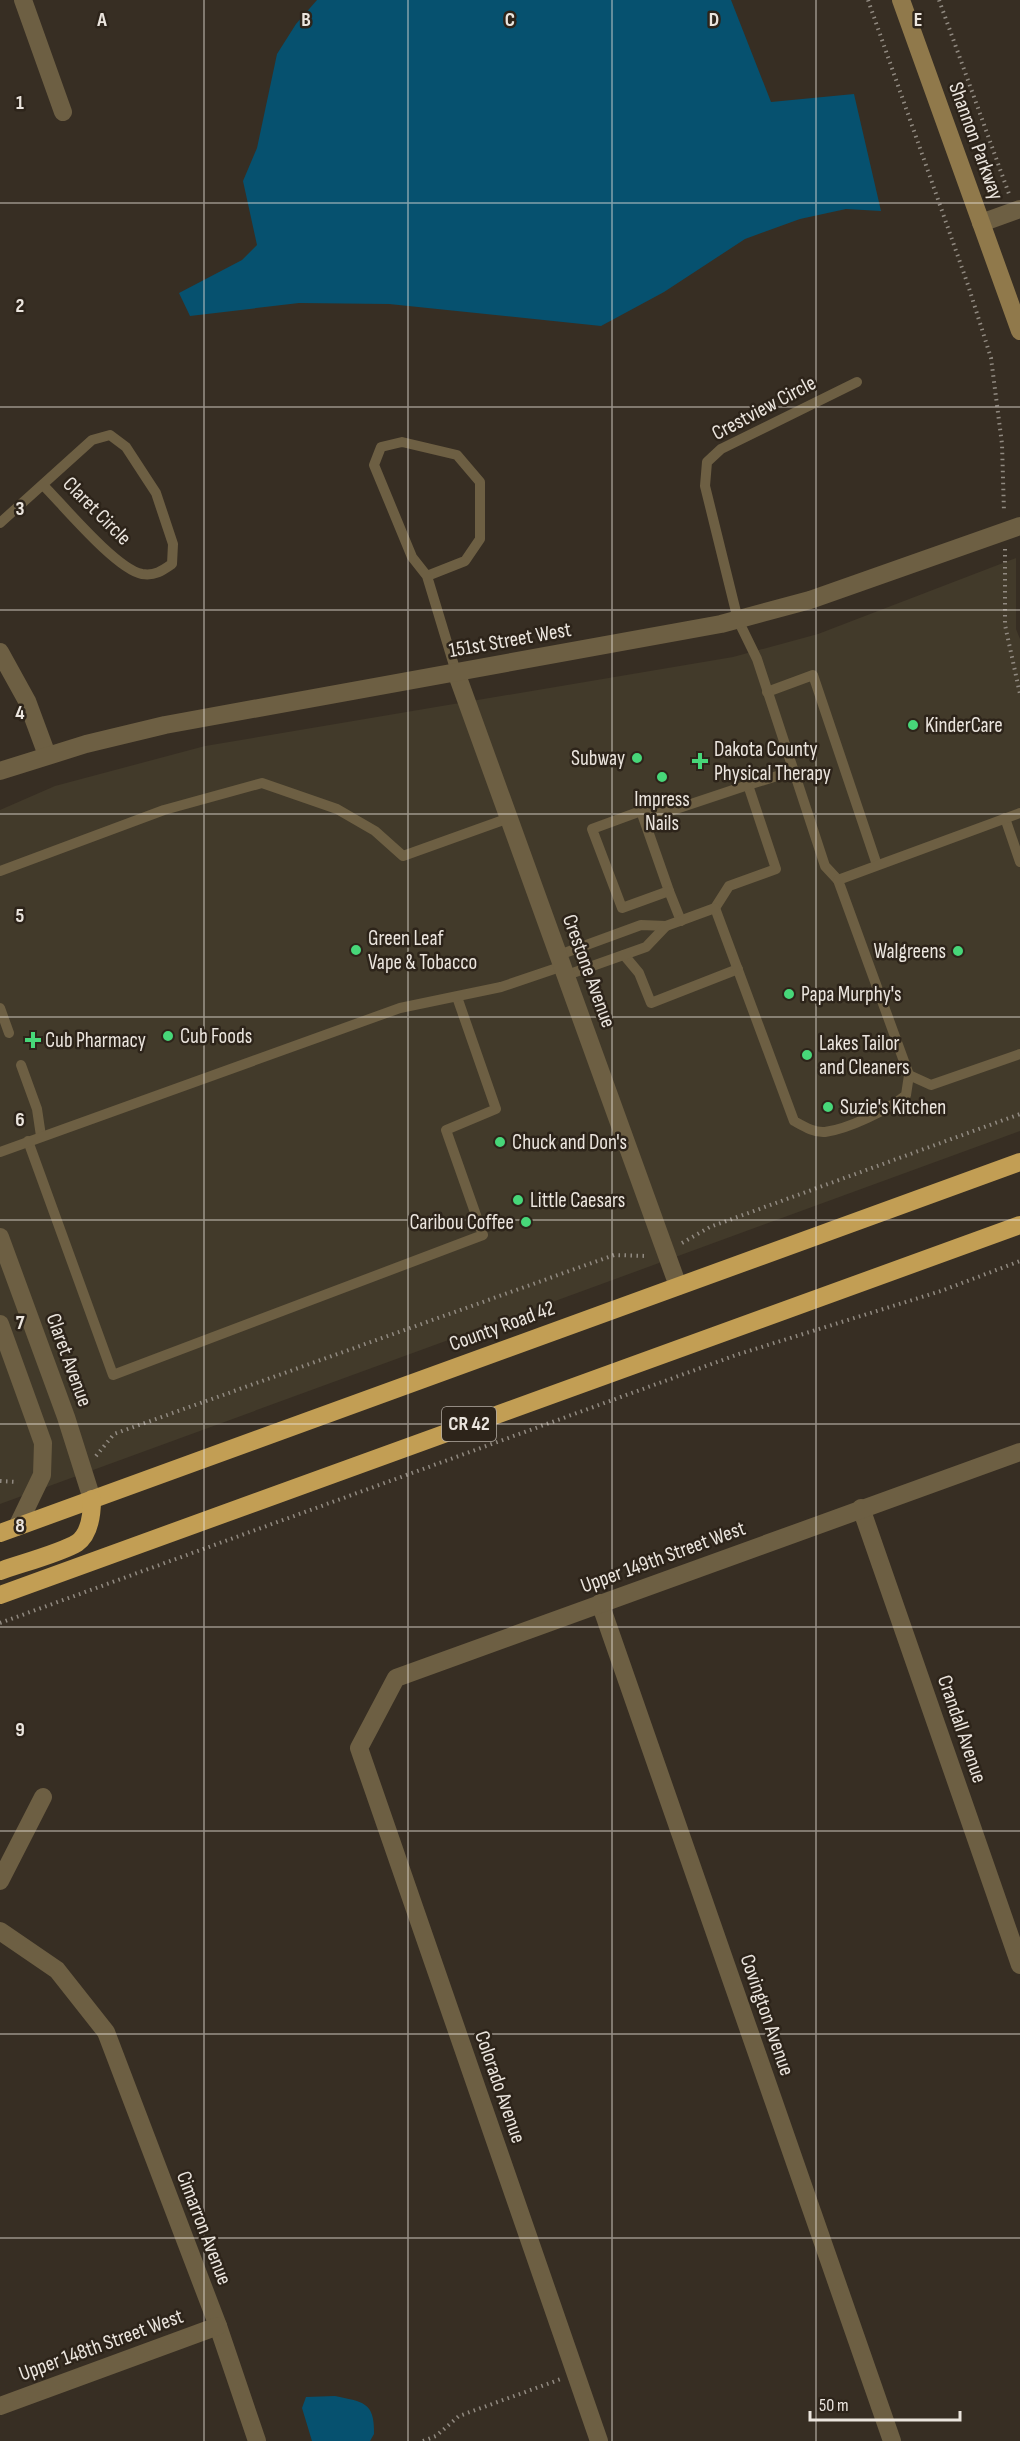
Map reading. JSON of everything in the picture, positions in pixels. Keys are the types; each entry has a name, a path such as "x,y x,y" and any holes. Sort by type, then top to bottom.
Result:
{"highway":[{"name":"County Road 42","path":"8,1530 1020,1162"},
{"name":"CR 42","path":"0,1595 1020,1225"},
{"path":"0,1571 78,1542 86,1531 92,1514 92,1499"}],"street":[{"path":"23,0 63,112"},
{"name":"Shannon Parkway","path":"901,0 1020,331"},
{"path":"981,223 1018,210"},
{"name":"151st Street West","path":"0,771 46,755 165,725 654,638 738,620 810,600 1012,529"},
{"path":"0,652 27,701 46,755"},
{"name":"Crestone Avenue","path":"456,672 678,1286"},
{"name":"Claret Avenue","path":"0,1237 66,1417 92,1499"},
{"path":"0,1324 43,1443 42,1475 8,1530"},
{"name":"Upper 149th Street West","path":"359,1748 396,1678 1020,1452"},
{"name":"Crandall Avenue","path":"861,1508 1020,1965"},
{"name":"Covington Avenue","path":"600,1604 892,2441"},
{"name":"Colorado Avenue","path":"359,1748 599,2441"},
{"path":"0,1881 43,1797"},
{"name":"Cimarron Avenue","path":"0,1931 57,1970 106,2032 218,2326 257,2441"},
{"name":"Upper 148th Street West","path":"0,2406 218,2326"}],"lane":[{"name":"Crestview Circle","path":"857,382 721,449 707,462 705,486 738,620 757,659 825,866 838,880 909,1075"},
{"name":"Claret Circle","path":"0,522 92,440 110,435 126,447 156,493 173,544 172,564 160,573 142,574 120,563 43,485"},
{"path":"427,576 465,561 480,538 480,482 457,455 402,442 381,447 374,465 412,557 427,576 456,672"},
{"path":"767,692 813,675 878,865"},
{"path":"669,891 622,908 592,829 641,811 670,811 793,771"},
{"path":"0,871 164,810 262,783 337,809 375,831 403,856 509,818"},
{"path":"563,966 641,925 666,926 715,908 729,886 776,869 748,785"},
{"path":"641,811 681,921"},
{"path":"838,880 1020,813"},
{"path":"1005,818 1020,862"},
{"path":"715,908 794,1121 806,1128 823,1132 890,1108 906,1095 909,1075 931,1085 1020,1054"},
{"path":"0,1152 400,1008 501,987 563,966 624,955 646,947 666,926"},
{"path":"624,955 639,973 651,1002 738,969"},
{"path":"28,1141 113,1375 483,1235 446,1130 496,1109 457,997"},
{"path":"0,1008 9,1033"},
{"path":"21,1065 37,1109 41,1136"}],"path":[{"path":"868,0 991,358 1012,529 1005,625 1020,694"},
{"path":"939,0 1018,210"},
{"path":"81,1464 95,1458 114,1434 614,1255 651,1256 687,1241 710,1227 1020,1114"},
{"path":"0,1623 739,1354 941,1291 1020,1261"},
{"path":"0,1480 24,1482 42,1475"},
{"path":"423,2441 436,2436 459,2416 576,2373"}],"shaded area":[{"path":"1016,558 1016,629 1020,639 1020,1131 0,1504 0,810 55,786 205,746 733,657 818,634"}],"water":[{"path":"317,0 731,0 771,102 854,94 881,211 846,209 800,219 745,239 664,292 601,326 389,304 299,303 190,316 179,293 242,260 257,245 243,181 257,148 277,54 296,24"},
{"path":"335,2396 359,2402 369,2409 374,2423 374,2434 370,2441 312,2441 302,2408 306,2397"}],"place":[{"name":"KinderCare","path":"913,725"},
{"name":"Subway","path":"637,758"},
{"name":"Dakota County Physical Therapy","path":"700,761"},
{"name":"Impress Nails","path":"662,777"},
{"name":"Green Leaf Vape & Tobacco","path":"356,950"},
{"name":"Walgreens","path":"958,951"},
{"name":"Papa Murphy's","path":"789,994"},
{"name":"Cub Foods","path":"168,1036"},
{"name":"Cub Pharmacy","path":"33,1040"},
{"name":"Lakes Tailor and Cleaners","path":"807,1055"},
{"name":"Suzie's Kitchen","path":"828,1107"},
{"name":"Chuck and Don's","path":"500,1142"},
{"name":"Little Caesars","path":"518,1200"},
{"name":"Caribou Coffee","path":"526,1222"}]}
